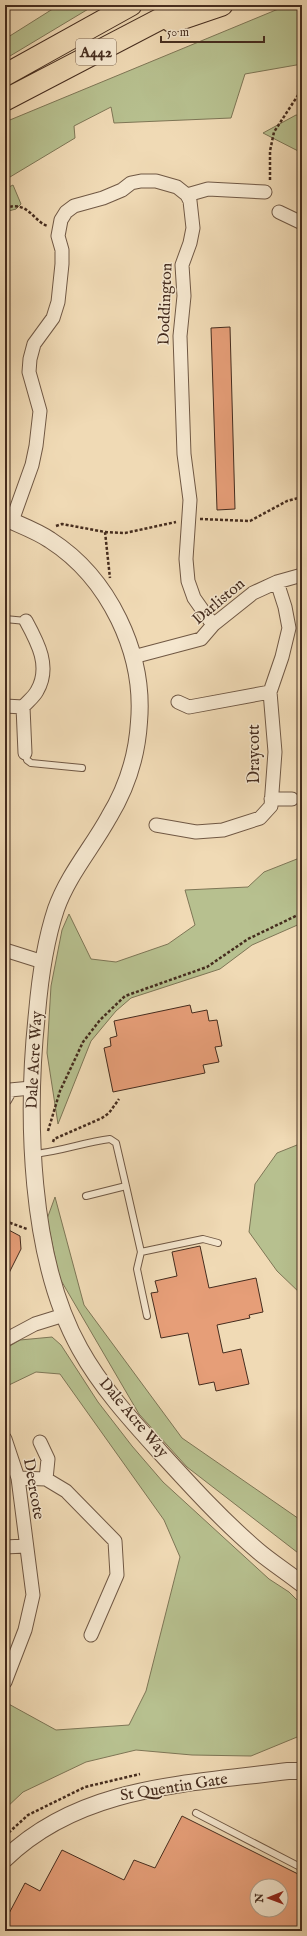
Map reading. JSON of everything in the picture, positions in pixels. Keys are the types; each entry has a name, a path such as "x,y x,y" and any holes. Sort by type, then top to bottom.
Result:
{"highway":[{"name":"A442","path":"5,75 131,5"},
{"name":"A442","path":"5,100 187,5"},
{"name":"A442","path":"140,29 182,20 222,5"}],"street":[{"path":"8,520 32,465 36,446 40,411 30,372 30,359 34,344 53,318 58,302 62,264 58,228 66,212 74,206 103,198 122,190 131,183 141,181 156,181 177,187 187,194 208,189 267,190"},
{"name":"Doddington","path":"187,194 192,210 193,228 190,243 182,265 184,296 180,336 184,454 190,500 186,559 188,581 194,598 213,625"},
{"path":"279,212 302,223"},
{"name":"Dale Acre Way","path":"8,520 49,539 72,557 90,575 115,611 133,657 138,690 139,722 134,754 126,782 111,815 67,882 56,909 43,962 33,1050 31,1088 33,1150 42,1230 50,1272 64,1314 80,1350 117,1403 210,1506 258,1551 302,1584"},
{"name":"Darliston","path":"133,657 201,639 213,625 252,593 277,582 302,575"},
{"name":"Draycott","path":"156,824 196,832 223,830 260,818 271,806 274,752 270,692 282,657 289,628 285,607 277,582"},
{"path":"25,753 23,707 37,692 44,676 41,650 26,621"},
{"path":"178,702 188,707 270,692"},
{"path":"5,706 23,707"},
{"path":"271,799 292,799"},
{"path":"5,950 43,962"},
{"path":"5,1099 10,1090 31,1088"},
{"path":"8,1334 64,1314"},
{"name":"Deercote","path":"5,1439 18,1478 25,1546 33,1595 25,1630 5,1682"},
{"path":"40,1442 48,1459 46,1479"},
{"path":"18,1478 46,1479 66,1491 115,1541 117,1575 91,1635"},
{"path":"5,1547 25,1546"},
{"name":"St Quentin Gate","path":"5,1859 14,1850 47,1826 81,1809 116,1796 149,1789 297,1769"}],"lane":[{"path":"5,619 26,621"},
{"path":"25,753 27,760 31,763 82,768"},
{"path":"33,1150 51,1152 110,1139 116,1143 141,1252 137,1269 147,1316"},
{"path":"86,1196 126,1186"},
{"path":"141,1252 203,1239 218,1243"},
{"path":"196,1813 302,1868"}],"path":[{"path":"267,190 270,151 274,132 302,89"},
{"path":"5,208 16,206 24,209 34,214 45,225 58,228"},
{"path":"39,534 62,524 105,532 125,533 172,524 188,518 250,521 287,501 302,497"},
{"path":"105,532 111,584"},
{"path":"33,1150 48,1130 60,1091 83,1042 100,1020 125,996 207,967 248,939 302,913"},
{"path":"51,1152 54,1139 102,1118 109,1113 119,1099"},
{"path":"5,1221 24,1229 42,1230"}],"green space":[{"path":"59,5 95,5 5,59 5,39"},
{"path":"288,5 302,5 302,64 245,74 231,118 114,123 111,107 74,126 75,138 5,180 5,122"},
{"path":"296,115 302,116 302,153 263,133"},
{"path":"13,185 21,204 16,209 5,212 5,189"},
{"path":"302,857 302,923 252,945 220,969 131,998 116,1011 91,1041 58,1124 47,1053 51,986 62,930 69,914 91,959 116,962 168,944 195,925 185,890 248,887 264,872"},
{"path":"302,1143 302,1295 277,1271 249,1232 255,1184 277,1153"},
{"path":"55,1197 84,1305 182,1438 302,1521 302,1556 187,1467 139,1414 59,1277 47,1219"},
{"path":"52,1337 61,1345 98,1402 132,1446 163,1482 269,1579 289,1592 302,1605 302,1735 251,1756 192,1755 136,1750 86,1762 23,1792 5,1809 5,1702 56,1730 129,1725 146,1691 180,1557 164,1520 60,1374 36,1372 9,1385 5,1395 5,1349 20,1340"}],"building":[{"path":"230,327 235,509 217,510 211,328"},
{"path":"190,1005 192,1013 207,1010 209,1021 217,1020 222,1046 215,1047 219,1062 203,1065 205,1073 113,1092 104,1048 111,1046 110,1038 117,1036 114,1021"},
{"path":"5,1228 20,1236 21,1249 5,1281"},
{"path":"200,1246 209,1288 256,1278 263,1312 249,1315 250,1318 217,1325 223,1353 241,1349 249,1384 216,1391 214,1382 199,1385 188,1333 161,1338 151,1293 158,1292 155,1281 177,1276 172,1252"},
{"path":"182,1816 302,1876 302,1931 5,1931 5,1921 25,1883 40,1891 62,1850 124,1880 134,1860 155,1868"}]}
